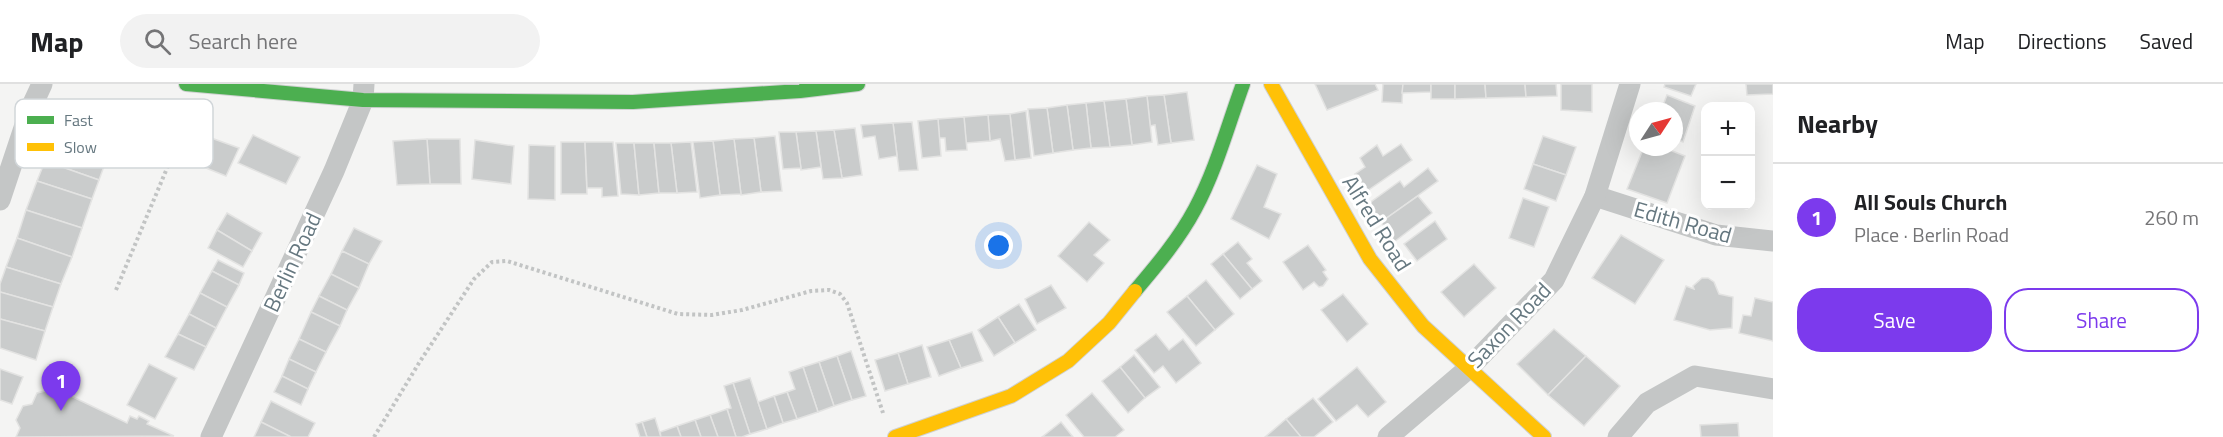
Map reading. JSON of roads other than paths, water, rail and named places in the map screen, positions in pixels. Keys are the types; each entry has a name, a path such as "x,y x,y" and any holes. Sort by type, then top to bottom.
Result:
{"street":[{"path":"35,99 42,84"},
{"path":"186,84 633,102 858,84"},
{"path":"895,437 1011,396 1068,360 1109,323 1170,248 1195,209 1244,84"},
{"name":"Alfred Road","path":"1270,84 1370,259 1423,326 1544,437"},
{"name":"Saxon Road","path":"1388,437 1469,368 1554,280 1595,196 1630,84"},
{"name":"Berlin Road","path":"211,437 334,171 364,92"},
{"path":"0,200 15,156"},
{"name":"Edith Road","path":"1595,196 1716,235 1773,241"},
{"path":"1618,437 1647,402 1695,376 1773,389"}],"place":[{"name":"All Souls Church","path":"61,411"}]}
